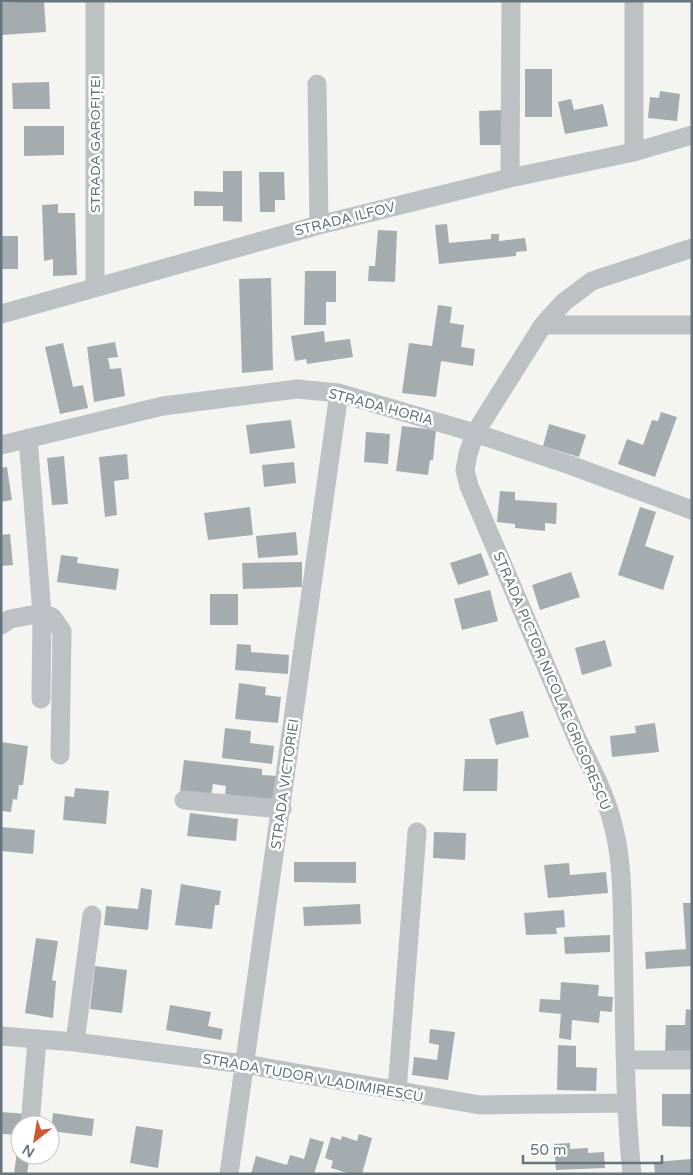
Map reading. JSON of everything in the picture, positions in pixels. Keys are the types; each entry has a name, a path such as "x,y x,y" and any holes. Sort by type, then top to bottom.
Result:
{"street":[{"name":"STRADA GAROFIȚEI","path":"95,1 95,287"},
{"path":"510,178 511,1"},
{"path":"634,1 634,152"},
{"path":"317,84 319,225"},
{"name":"STRADA ILFOV","path":"1,314 319,225 510,178 634,152 692,135"},
{"name":"STRADA PICTOR NICOLAE GRIGORESCU","path":"632,1174 625,1103 626,1060 620,868 615,829 598,780 578,741 469,486 465,470 468,454 476,433 543,325 564,302 592,281 692,248"},
{"path":"543,325 692,325"},
{"name":"STRADA HORIA","path":"1,445 163,406 297,389 339,393 476,433 692,510"},
{"name":"STRADA VICTORIEI","path":"229,1174 282,809 339,393"},
{"path":"28,438 42,613 41,699"},
{"path":"1,625 10,619 42,613 52,617 62,631 60,755"},
{"path":"184,800 282,809"},
{"path":"397,1091 417,832"},
{"path":"75,1042 92,915"},
{"name":"STRADA TUDOR VLADIMIRESCU","path":"1,1036 75,1042 244,1064 480,1105 625,1103"},
{"path":"31,1115 37,1040"},
{"path":"626,1060 692,1060"}],"building":[{"path":"44,1 46,32 1,35 1,3"},
{"path":"525,69 552,69 552,117 525,117"},
{"path":"49,82 50,109 13,109 12,83"},
{"path":"660,91 680,94 677,121 648,118 650,97 659,98"},
{"path":"571,99 574,110 603,104 608,126 565,134 558,102"},
{"path":"501,110 502,145 480,145 479,111"},
{"path":"24,126 64,126 64,155 24,156"},
{"path":"223,171 242,171 242,222 223,221 223,206 194,206 194,191 223,192"},
{"path":"259,172 284,172 285,200 275,200 275,212 260,212"},
{"path":"58,204 58,213 75,213 77,275 53,276 53,259 44,261 42,205"},
{"path":"447,224 449,243 491,239 491,234 499,234 499,241 525,238 527,251 516,252 516,256 439,264 435,225"},
{"path":"378,230 397,231 395,282 368,281 369,266 375,266"},
{"path":"1,236 18,236 18,269 1,269"},
{"path":"305,271 336,271 336,302 326,302 326,325 304,325"},
{"path":"271,278 273,370 242,373 239,279"},
{"path":"438,305 452,307 450,323 464,325 461,347 475,349 473,366 441,361 436,397 402,393 409,343 432,346"},
{"path":"324,331 325,342 350,339 353,357 307,364 306,359 295,361 291,336"},
{"path":"115,342 118,357 108,358 110,369 121,368 125,396 94,402 87,347"},
{"path":"63,343 73,387 83,385 88,408 60,414 45,347"},
{"path":"661,412 677,417 655,477 618,464 627,439 643,445 652,420 658,421"},
{"path":"291,420 295,448 250,454 246,425"},
{"path":"549,424 586,435 579,457 543,446"},
{"path":"402,426 436,430 433,460 430,460 428,475 396,471"},
{"path":"366,432 390,434 388,464 364,462"},
{"path":"127,454 129,479 114,481 117,515 105,517 99,457"},
{"path":"64,456 68,504 52,505 47,458"},
{"path":"294,462 296,483 264,487 262,465"},
{"path":"7,467 12,500 1,502 1,468"},
{"path":"500,491 515,492 515,500 557,503 556,524 545,523 545,531 515,528 515,524 497,522"},
{"path":"250,507 253,535 208,540 204,513"},
{"path":"640,507 656,512 645,546 674,556 663,590 618,575"},
{"path":"296,532 298,555 258,558 256,536"},
{"path":"10,534 13,565 1,566 1,535"},
{"path":"481,553 489,575 458,585 450,563"},
{"path":"61,555 78,557 77,563 119,569 116,590 57,582"},
{"path":"302,562 302,587 243,589 242,563"},
{"path":"571,572 580,597 540,610 532,585"},
{"path":"490,590 498,621 462,630 454,599"},
{"path":"210,594 238,594 238,625 210,625"},
{"path":"605,640 612,666 582,675 575,648"},
{"path":"237,644 251,645 251,652 289,655 288,674 235,670"},
{"path":"239,683 266,687 265,695 281,697 278,723 235,719"},
{"path":"523,711 529,737 496,745 489,719"},
{"path":"655,723 659,752 612,757 610,736 636,733 635,726"},
{"path":"225,728 251,731 250,743 274,746 272,764 222,758"},
{"path":"1,742 28,746 23,785 19,785 17,800 13,799 11,812 1,811"},
{"path":"465,759 498,759 497,791 463,791"},
{"path":"184,760 262,769 262,775 277,776 274,802 225,794 226,786 213,784 211,797 180,792"},
{"path":"75,788 109,791 106,824 63,820 65,796 74,797"},
{"path":"190,813 238,819 236,841 187,836"},
{"path":"1,827 35,830 33,854 1,851"},
{"path":"434,832 466,833 465,860 433,858"},
{"path":"294,862 356,862 356,883 294,882"},
{"path":"569,863 570,875 606,872 608,893 548,898 544,865"},
{"path":"181,884 221,891 219,905 215,905 212,929 175,925"},
{"path":"141,888 152,890 148,930 104,925 106,906 138,909"},
{"path":"683,903 692,903 692,966 646,969 645,952 686,949"},
{"path":"360,904 361,924 304,926 303,907"},
{"path":"564,910 565,927 556,928 557,934 526,935 524,913"},
{"path":"610,935 610,952 565,954 564,937"},
{"path":"36,938 58,941 52,980 56,981 53,1018 25,1013"},
{"path":"95,966 127,970 122,1013 90,1009"},
{"path":"561,982 599,985 598,996 613,997 612,1012 600,1011 599,1023 572,1020 571,1040 559,1038 561,1014 539,1012 540,999 560,1000"},
{"path":"170,1005 211,1012 208,1026 223,1029 221,1040 166,1030"},
{"path":"686,1009 692,1010 692,1053 665,1052 666,1025 685,1025"},
{"path":"430,1029 455,1032 448,1080 412,1075 414,1057 437,1060 439,1045 429,1043"},
{"path":"558,1045 576,1046 576,1067 597,1068 596,1091 557,1090"},
{"path":"662,1094 692,1094 692,1127 662,1126"},
{"path":"1,1112 28,1114 10,1115 10,1134 1,1134"},
{"path":"53,1113 94,1119 92,1136 60,1132 60,1115 53,1115"},
{"path":"136,1126 163,1130 158,1168 130,1163"},
{"path":"359,1134 372,1138 362,1174 350,1174 331,1168 333,1161 325,1158 331,1137 341,1140 342,1136 357,1141"},
{"path":"310,1138 324,1142 314,1174 251,1174 256,1156 287,1165 290,1155 304,1159"},
{"path":"570,1143 570,1149 588,1148 588,1153 604,1152 605,1168 556,1170 554,1144"},
{"path":"692,1159 692,1174 655,1174 654,1162"},
{"path":"15,1165 28,1165 27,1174 14,1174"}]}
